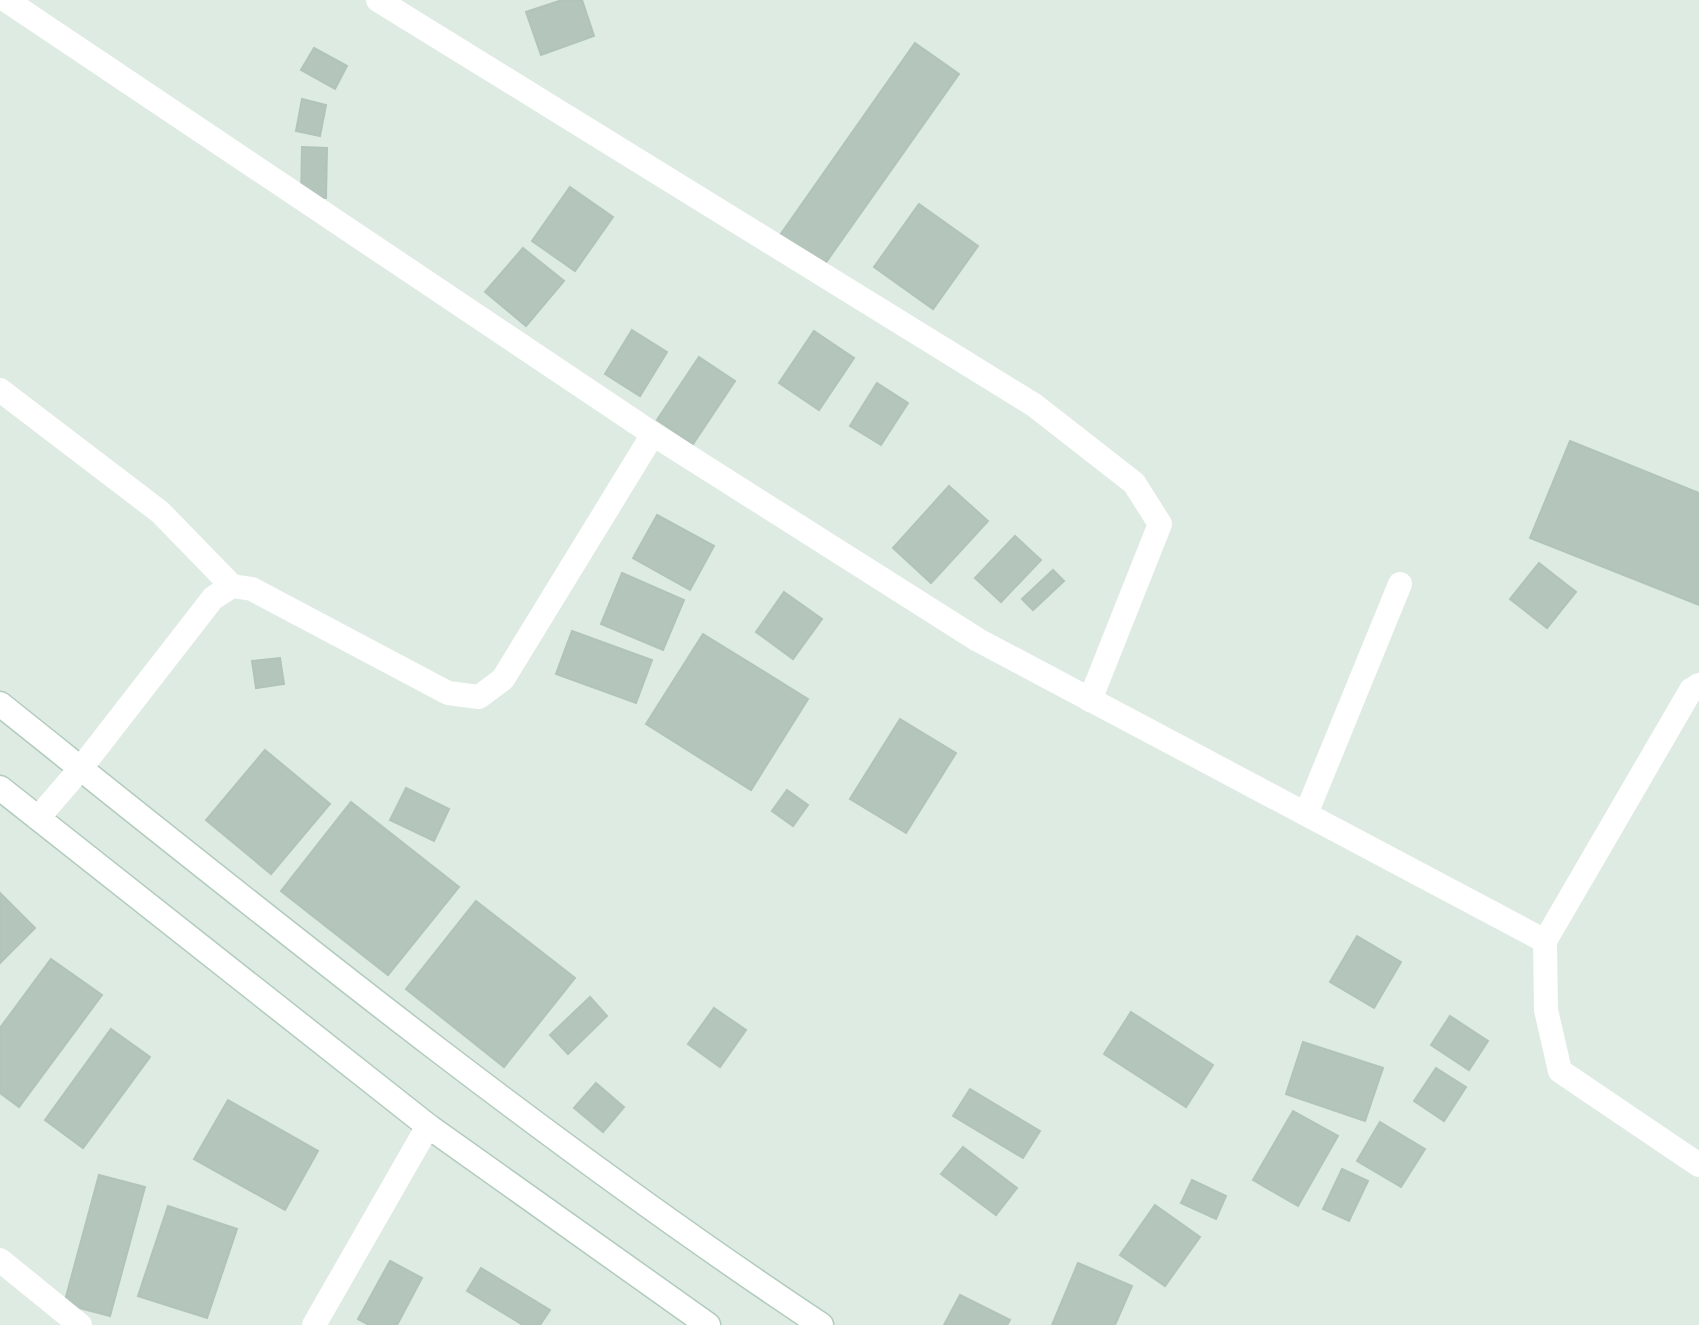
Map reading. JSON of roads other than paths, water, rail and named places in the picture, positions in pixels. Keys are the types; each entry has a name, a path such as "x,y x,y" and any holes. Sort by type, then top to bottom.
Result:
{"street":[{"path":"6,0 653,434 978,640 1545,941"},
{"path":"378,0 1034,405 1134,483 1160,524 1090,700"},
{"path":"0,390 160,512 232,586 252,589 448,693 479,697 503,679 653,434"},
{"path":"1306,814 1400,584"},
{"path":"38,818 81,768 213,598 232,586"},
{"path":"1699,685 1691,690 1545,941 1546,1010 1560,1071 1699,1165"},
{"path":"0,704 451,1061 714,1254 821,1325"},
{"path":"0,788 428,1126 708,1325"},
{"path":"314,1325 428,1126"},
{"path":"0,1260 80,1325"}]}
